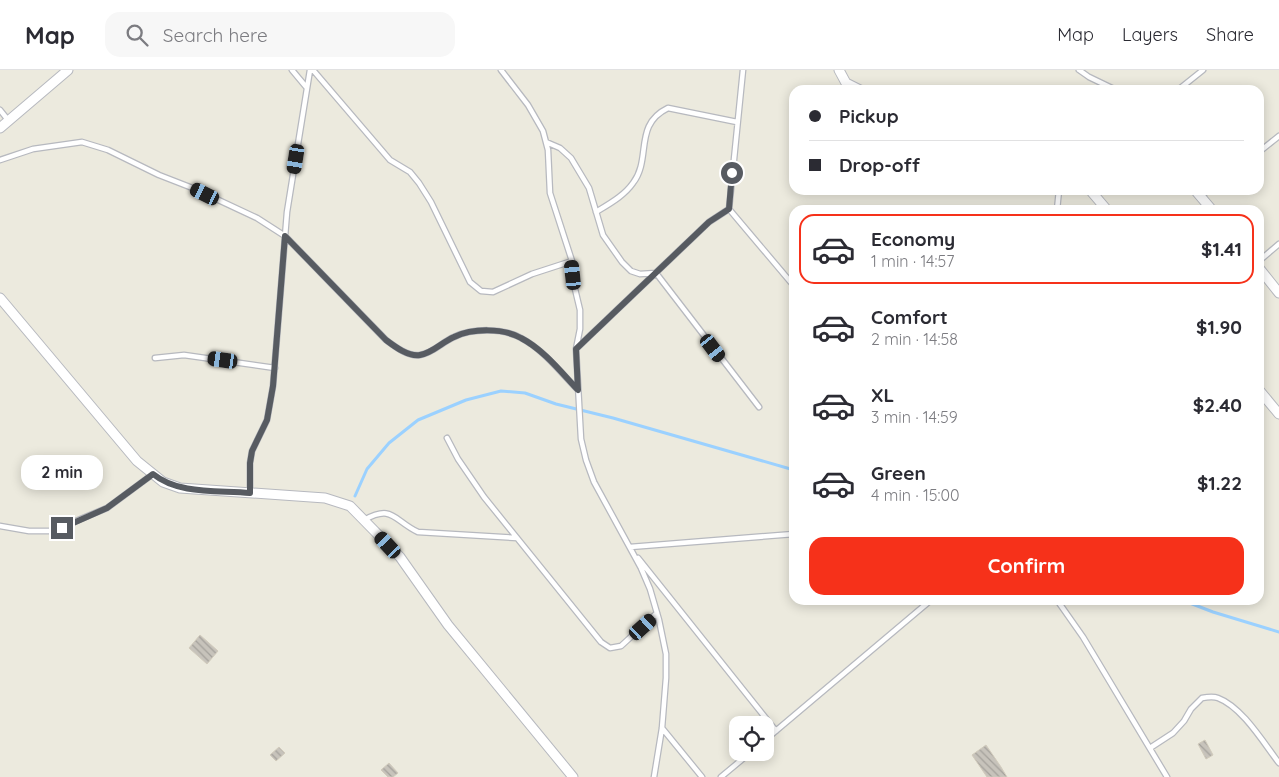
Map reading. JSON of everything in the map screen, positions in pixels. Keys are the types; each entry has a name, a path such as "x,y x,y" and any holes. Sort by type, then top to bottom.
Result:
{"street":[{"path":"0,128 68,70"},
{"path":"839,70 846,83 850,85"},
{"path":"1094,195 1103,205"},
{"path":"1200,195 1208,205"},
{"path":"1264,274 1279,293"},
{"path":"0,298 137,461 163,482 180,488 325,498 350,506 400,557 448,625 573,777"},
{"path":"1264,396 1279,414"}],"lane":[{"path":"292,70 307,88"},
{"path":"250,493 252,451 267,420 275,368 287,212 311,70"},
{"path":"311,70 390,160 410,172 419,183 470,282 480,291 493,292 532,274 572,261"},
{"path":"501,70 528,105 543,131 548,150 550,193 572,261 580,310 580,329 576,349 581,439 586,460 594,482 641,568 650,589 666,654 662,728 654,777"},
{"path":"743,70 729,209 789,280"},
{"path":"1079,70 1106,85"},
{"path":"1184,85 1203,70"},
{"path":"596,212 613,202 634,182 640,167 646,134 651,121 658,113 668,108 737,122"},
{"path":"0,110 8,120"},
{"path":"1264,148 1279,136"},
{"path":"0,160 33,149 82,142 108,150 257,218 285,236 386,340 400,350 419,356 436,349 454,336 475,331 501,331 520,337 540,351 578,390"},
{"path":"546,142 560,148 571,158 589,188 603,235 622,262 631,271 640,274 656,273"},
{"path":"576,349 709,222 729,209"},
{"path":"1264,257 1279,244"},
{"path":"656,273 759,407"},
{"path":"155,358 184,355 275,368"},
{"path":"447,438 471,479 602,642 610,648 621,646 657,614"},
{"path":"0,526 29,532 52,532 107,508 153,474"},
{"path":"364,520 377,512 391,514 406,526 418,532 517,538"},
{"path":"630,547 789,534"},
{"path":"630,547 776,731 925,605"},
{"path":"1061,605 1083,637 1167,777"},
{"path":"1150,748 1173,734 1191,709 1202,698 1216,697 1231,706 1246,720 1279,763"},
{"path":"662,728 702,777"},
{"path":"721,777 740,761"}],"building":[{"path":"200,635 218,651 207,664 189,648"},
{"path":"1205,740 1213,755 1206,759 1198,744"},
{"path":"986,745 1007,777 987,777 972,755"},
{"path":"279,747 285,753 276,761 270,755"},
{"path":"389,763 398,773 393,777 388,777 381,770"}],"waterway":[{"path":"355,496 367,469 389,443 418,420 466,400 501,391 525,393 556,404 613,418 789,469"},
{"path":"1195,605 1279,632"}],"route":[{"path":"62,528 107,508 153,474 163,482 180,488 250,493 252,451 267,420 273,386 285,236 386,340 400,350 419,356 436,349 454,336 475,331 501,331 520,337 540,351 578,390 576,349 709,222 729,209 732,173"}]}
